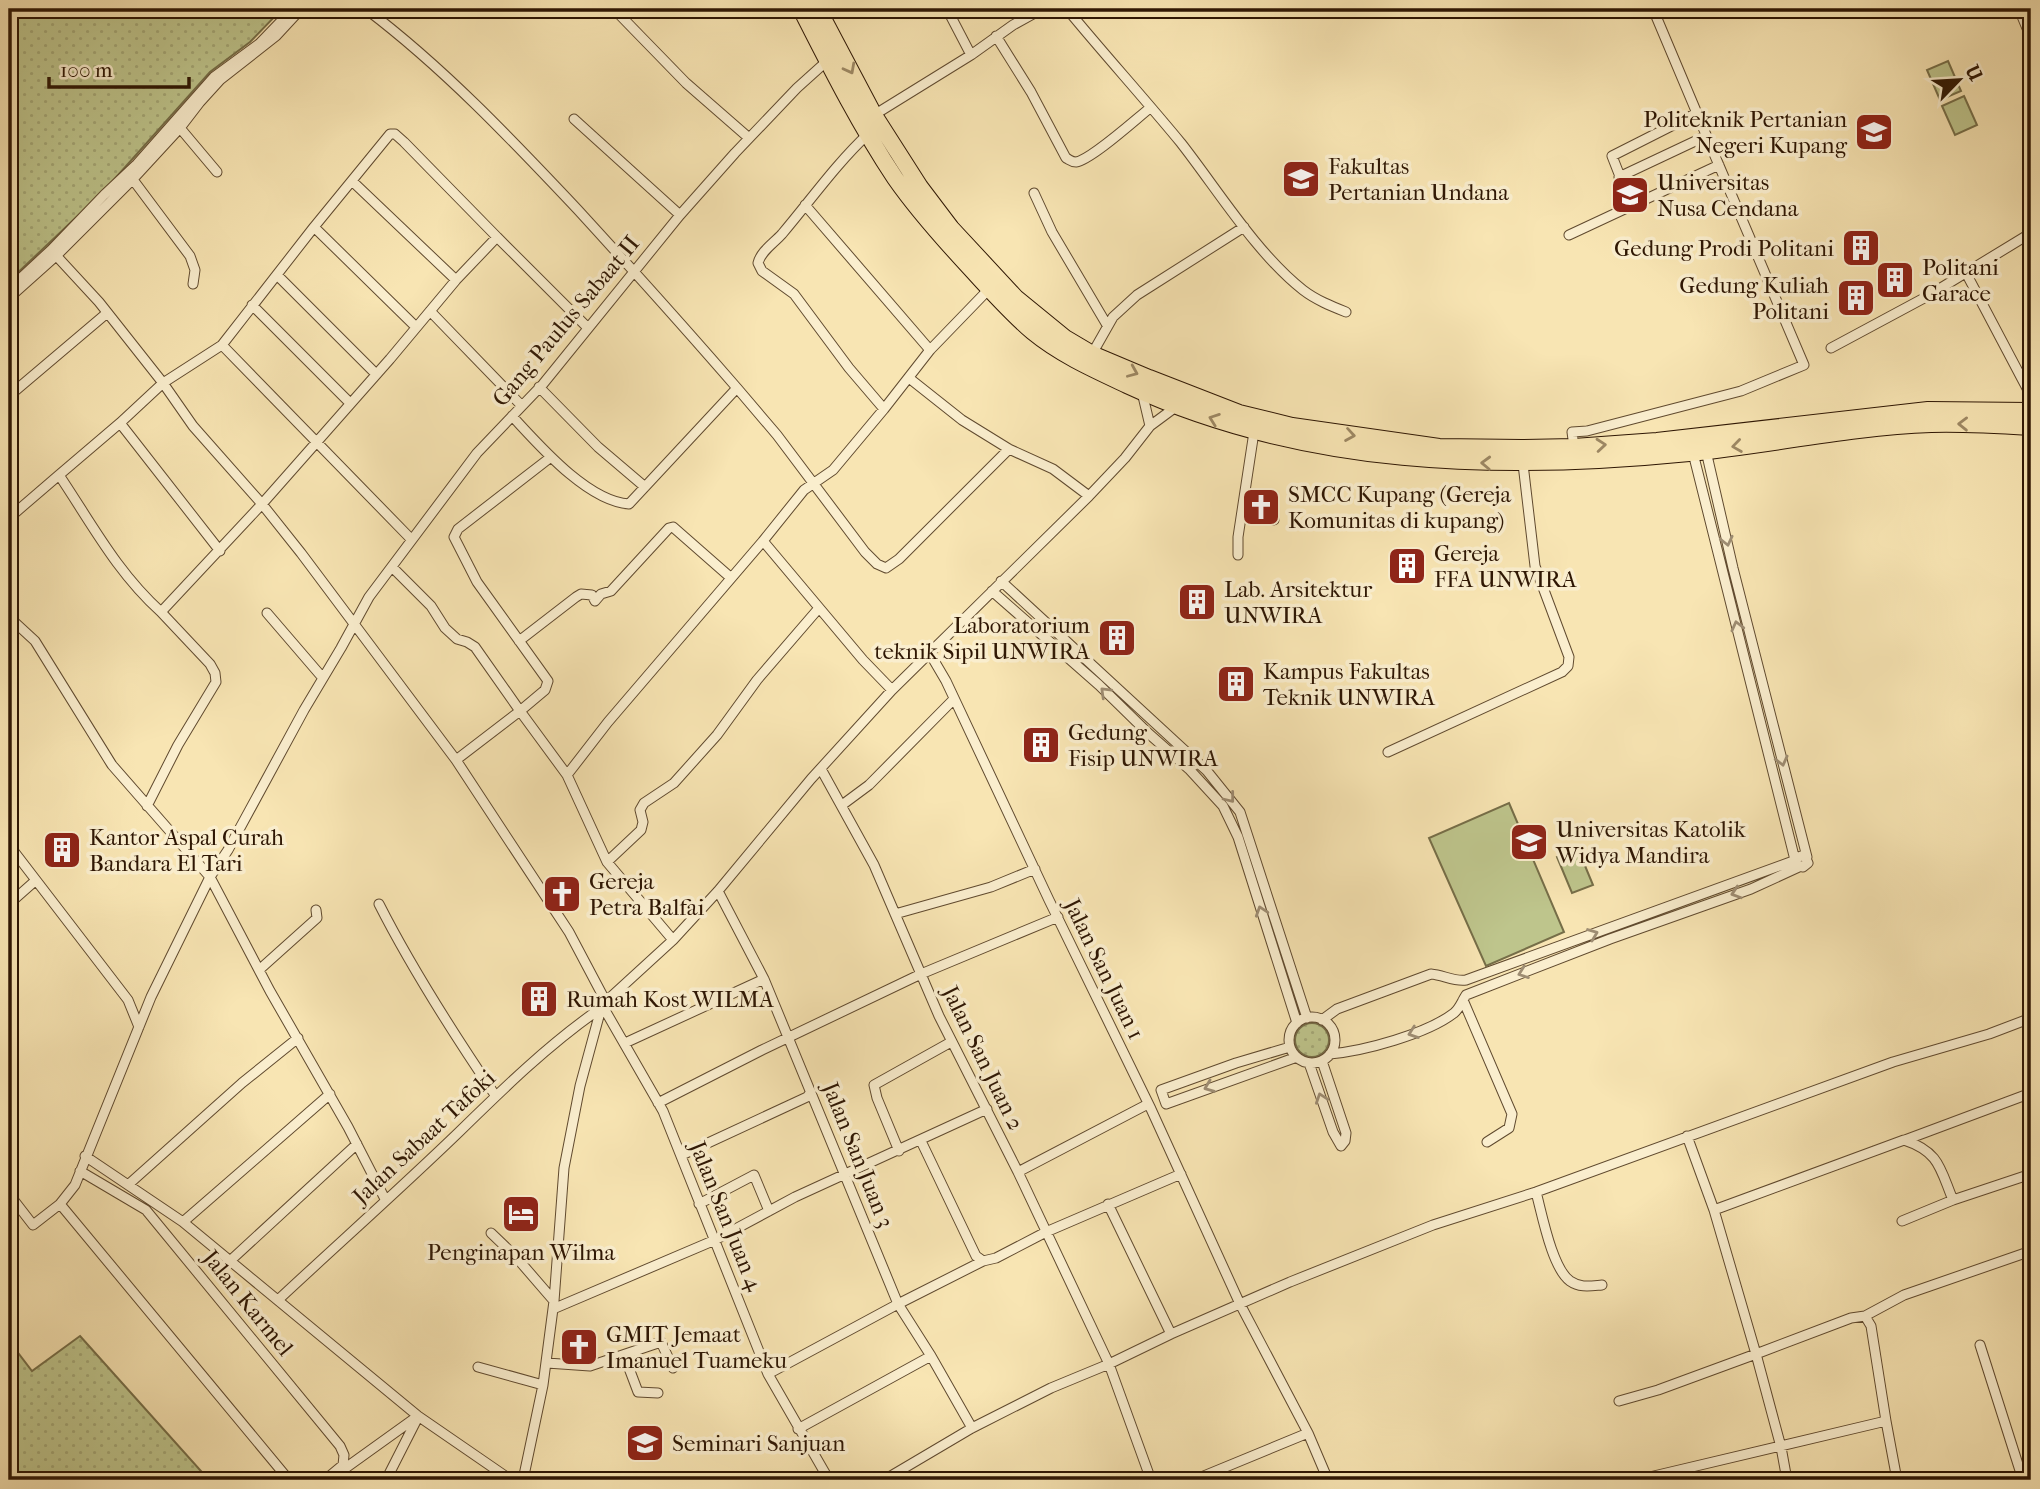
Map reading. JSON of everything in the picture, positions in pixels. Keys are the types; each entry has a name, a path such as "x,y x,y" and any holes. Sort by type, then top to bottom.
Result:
{"highway":[{"path":"802,9 827,61 868,134 915,205 989,289 1034,332 1087,366 1177,406 1254,432 1291,432"},
{"path":"818,9 874,115 920,187 951,228 993,275 1041,321 1092,354 1291,432 1388,456 1522,456 1699,452 1806,436 1931,424 2031,427"},
{"path":"1522,456 1574,447 1721,434 1928,410 2031,411"}],"street":[{"path":"130,176 214,78 258,44 293,9"},
{"path":"9,298 180,128 220,80 276,36 301,9"},
{"path":"366,9 418,51 489,117 636,271 777,435 811,483 877,564 886,568 899,559 1009,449"},
{"path":"614,9 686,83 749,138"},
{"path":"947,9 971,55"},
{"path":"874,115 1042,9"},
{"path":"1068,9 1180,142 1244,227 1303,290 1315,299 1346,312"},
{"path":"1574,447 1572,432 1587,431 1741,391 1804,365 1695,114 1653,9"},
{"path":"2019,9 2031,38"},
{"path":"996,36 1070,161 1076,162 1088,157 1150,108"},
{"name":"Gang Paulus Sabaat II","path":"60,1204 75,1185 151,997 210,877 228,850 322,677 369,597 471,460 539,387 680,215 749,138 827,61"},
{"path":"1632,206 1612,159 1615,153 1695,114"},
{"path":"574,119 680,215"},
{"path":"180,128 217,172"},
{"path":"9,518 163,383 222,345 387,137 395,134 587,327"},
{"path":"868,134 848,153 759,259 760,268 794,294 884,410"},
{"path":"1619,177 1706,136"},
{"path":"1569,235 1719,164"},
{"path":"130,176 190,256 195,270 193,284"},
{"path":"352,181 456,280"},
{"path":"1034,193 1052,232 1107,325"},
{"path":"805,205 930,350"},
{"path":"314,227 416,327"},
{"path":"1092,354 1107,325 1120,309 1160,278 1244,227"},
{"path":"1831,348 1926,297 2031,233"},
{"path":"161,612 262,504 496,237"},
{"path":"9,289 54,253"},
{"name":"Jalan San Juan 4","path":"54,253 107,313 163,383 193,426 262,504 354,622 456,760 569,932 603,1004 658,1103 682,1156 768,1374 829,1480"},
{"path":"1965,271 2031,396"},
{"path":"278,275 376,374"},
{"path":"568,775 608,722 673,649 730,577 811,483 833,470 930,350 989,289"},
{"path":"252,305 350,403"},
{"path":"430,311 521,405"},
{"path":"9,396 107,313"},
{"path":"222,345 318,440 411,539"},
{"path":"909,378 962,420 1009,449 1053,469 1089,496"},
{"path":"539,387 598,447 645,487"},
{"path":"512,416 551,457 581,483 623,504 632,502 737,388"},
{"path":"1142,391 1150,426"},
{"name":"Jalan Sabaat Tafoki","path":"278,1300 495,1096 673,940 892,690 1089,496 1150,426 1177,406"},
{"path":"120,423 154,470 220,551"},
{"path":"1238,555 1254,432"},
{"path":"1330,1054 1375,1045 1438,1023 1460,1007 1466,995 1610,939 1751,889 1797,862 1801,855 1807,857 1760,668 1699,452"},
{"path":"1699,452 1748,670 1797,862"},
{"path":"1388,752 1562,672 1568,666 1569,657 1535,566 1522,456"},
{"path":"456,760 520,711 548,685 545,676 468,568 454,537 458,529 551,457"},
{"path":"59,475 108,552 146,598 210,664 215,673 216,682 178,745 147,806"},
{"path":"1242,516 1274,520"},
{"path":"519,641 581,594 592,595 594,601 611,590 669,528 673,527 683,534 730,577"},
{"path":"763,541 873,672 892,690"},
{"path":"392,567 431,606 445,628 457,639 475,647 568,775 594,839 607,862 673,940"},
{"path":"1001,581 1207,771 1233,800 1249,834 1307,1017"},
{"path":"992,591 1189,769 1223,806 1238,837 1297,1023"},
{"path":"607,862 640,830 643,822 640,810 644,803 674,783 819,608"},
{"path":"267,613 322,677"},
{"path":"9,617 35,640 113,765 210,877 385,1199"},
{"path":"1067,657 1075,648"},
{"name":"Jalan San Juan 1","path":"929,652 1148,1104 1240,1304 1308,1433 1328,1480"},
{"path":"1748,670 1760,668"},
{"path":"842,805 869,785 954,699"},
{"name":"Jalan San Juan 2","path":"821,769 874,865 951,1042 1018,1172 1110,1364 1151,1480"},
{"path":"9,845 128,1000 139,1027"},
{"path":"1322,1020 1338,1009 1431,974 1445,975 1457,981 1466,980 1797,862"},
{"path":"895,914 992,887 1035,869"},
{"path":"9,904 35,881"},
{"name":"Jalan San Juan 3","path":"718,891 764,979 898,1304 972,1428"},
{"path":"379,904 443,1019 495,1096"},
{"path":"259,970 317,918 316,910"},
{"path":"658,1103 921,974 1058,917"},
{"path":"1274,951 1286,947"},
{"path":"625,1043 764,979"},
{"path":"1463,1000 1512,1114 1509,1128 1487,1142"},
{"path":"523,1480 547,1363 564,1168 580,1086 603,1004"},
{"path":"1307,1017 1322,1020 1333,1032 1335,1044 1330,1054 1322,1061 1308,1063 1297,1057 1290,1047 1289,1038 1297,1023 1307,1017"},
{"path":"884,1480 972,1428 1051,1388 1240,1304 1433,1225 1536,1192 1893,1062 1989,1034 2031,1018"},
{"path":"129,1184 242,1083 298,1038"},
{"path":"899,1151 874,1085 951,1042"},
{"path":"1290,1047 1161,1090 1166,1104 1240,1075 1297,1057"},
{"path":"1308,1063 1333,1132 1341,1146 1345,1142 1346,1133 1322,1061"},
{"path":"1237,1063 1240,1075"},
{"path":"682,1156 807,1097 811,1092"},
{"path":"1714,1210 2031,1093"},
{"path":"183,1222 330,1094"},
{"path":"1018,1172 1148,1104"},
{"path":"553,1305 715,1240 769,1211 986,1109"},
{"path":"1686,1136 1714,1210 1756,1354 1787,1480"},
{"path":"1904,1140 1924,1148 1938,1161 1953,1200"},
{"path":"921,1141 974,1252 978,1259 983,1261"},
{"path":"231,1260 357,1144"},
{"path":"85,1156 183,1222 418,1416 512,1480"},
{"name":"Jalan Karmel","path":"80,1171 146,1210 340,1446 344,1455 343,1465 327,1480"},
{"path":"768,1374 983,1261 996,1258 1046,1232 1181,1174"},
{"path":"1902,1221 1953,1200 2031,1174"},
{"path":"699,1204 754,1175 769,1211"},
{"path":"1536,1192 1560,1269 1572,1282 1584,1287 1602,1285"},
{"path":"9,1194 33,1225 60,1204 289,1480"},
{"path":"1108,1204 1171,1334"},
{"path":"491,1233 516,1257 553,1305"},
{"path":"1619,1401 1658,1390 1851,1318 1865,1316 1904,1295 2031,1251"},
{"path":"1865,1316 1871,1326 1897,1480"},
{"path":"547,1363 590,1366 662,1342 673,1368"},
{"path":"1980,1345 2023,1480"},
{"path":"624,1355 638,1392 658,1393"},
{"path":"798,1429 931,1356"},
{"path":"478,1367 543,1385"},
{"path":"327,1480 418,1416"},
{"path":"386,1480 418,1416"},
{"path":"1637,1480 1886,1421"},
{"path":"1194,1480 1308,1433"}],"green space":[{"path":"9,9 282,9 250,42 210,72 103,192 9,281"},
{"path":"1948,61 1961,91 1940,100 1927,70"},
{"path":"1964,96 1977,125 1955,135 1942,106"},
{"path":"1509,803 1564,932 1486,966 1429,838"},
{"path":"1578,849 1593,885 1572,893 1557,857"},
{"path":"1312,1023 1324,1028 1329,1040 1324,1052 1312,1057 1300,1052 1295,1040 1300,1028"},
{"path":"80,1336 209,1480 9,1480 9,1341 32,1371"}],"place":[{"name":"Politeknik Pertanian Negeri Kupang","path":"1874,132"},
{"name":"Fakultas Pertanian Undana","path":"1301,179"},
{"name":"Universitas Nusa Cendana","path":"1630,195"},
{"name":"Gedung Prodi Politani","path":"1861,248"},
{"name":"Politani Garace","path":"1895,280"},
{"name":"Gedung Kuliah Politani","path":"1856,298"},
{"name":"SMCC Kupang (Gereja Komunitas di kupang)","path":"1261,507"},
{"name":"Gereja FFA UNWIRA","path":"1407,566"},
{"name":"Lab. Arsitektur UNWIRA","path":"1197,602"},
{"name":"Laboratorium teknik Sipil UNWIRA","path":"1117,638"},
{"name":"Kampus Fakultas Teknik UNWIRA","path":"1236,684"},
{"name":"Gedung Fisip UNWIRA","path":"1041,745"},
{"name":"Universitas Katolik Widya Mandira","path":"1529,842"},
{"name":"Kantor Aspal Curah Bandara El Tari","path":"62,850"},
{"name":"Gereja Petra Balfai","path":"562,894"},
{"name":"Rumah Kost WILMA","path":"539,999"},
{"name":"Penginapan Wilma","path":"521,1214"},
{"name":"GMIT Jemaat Imanuel Tuameku","path":"579,1347"},
{"name":"Seminari Sanjuan","path":"645,1443"}]}
